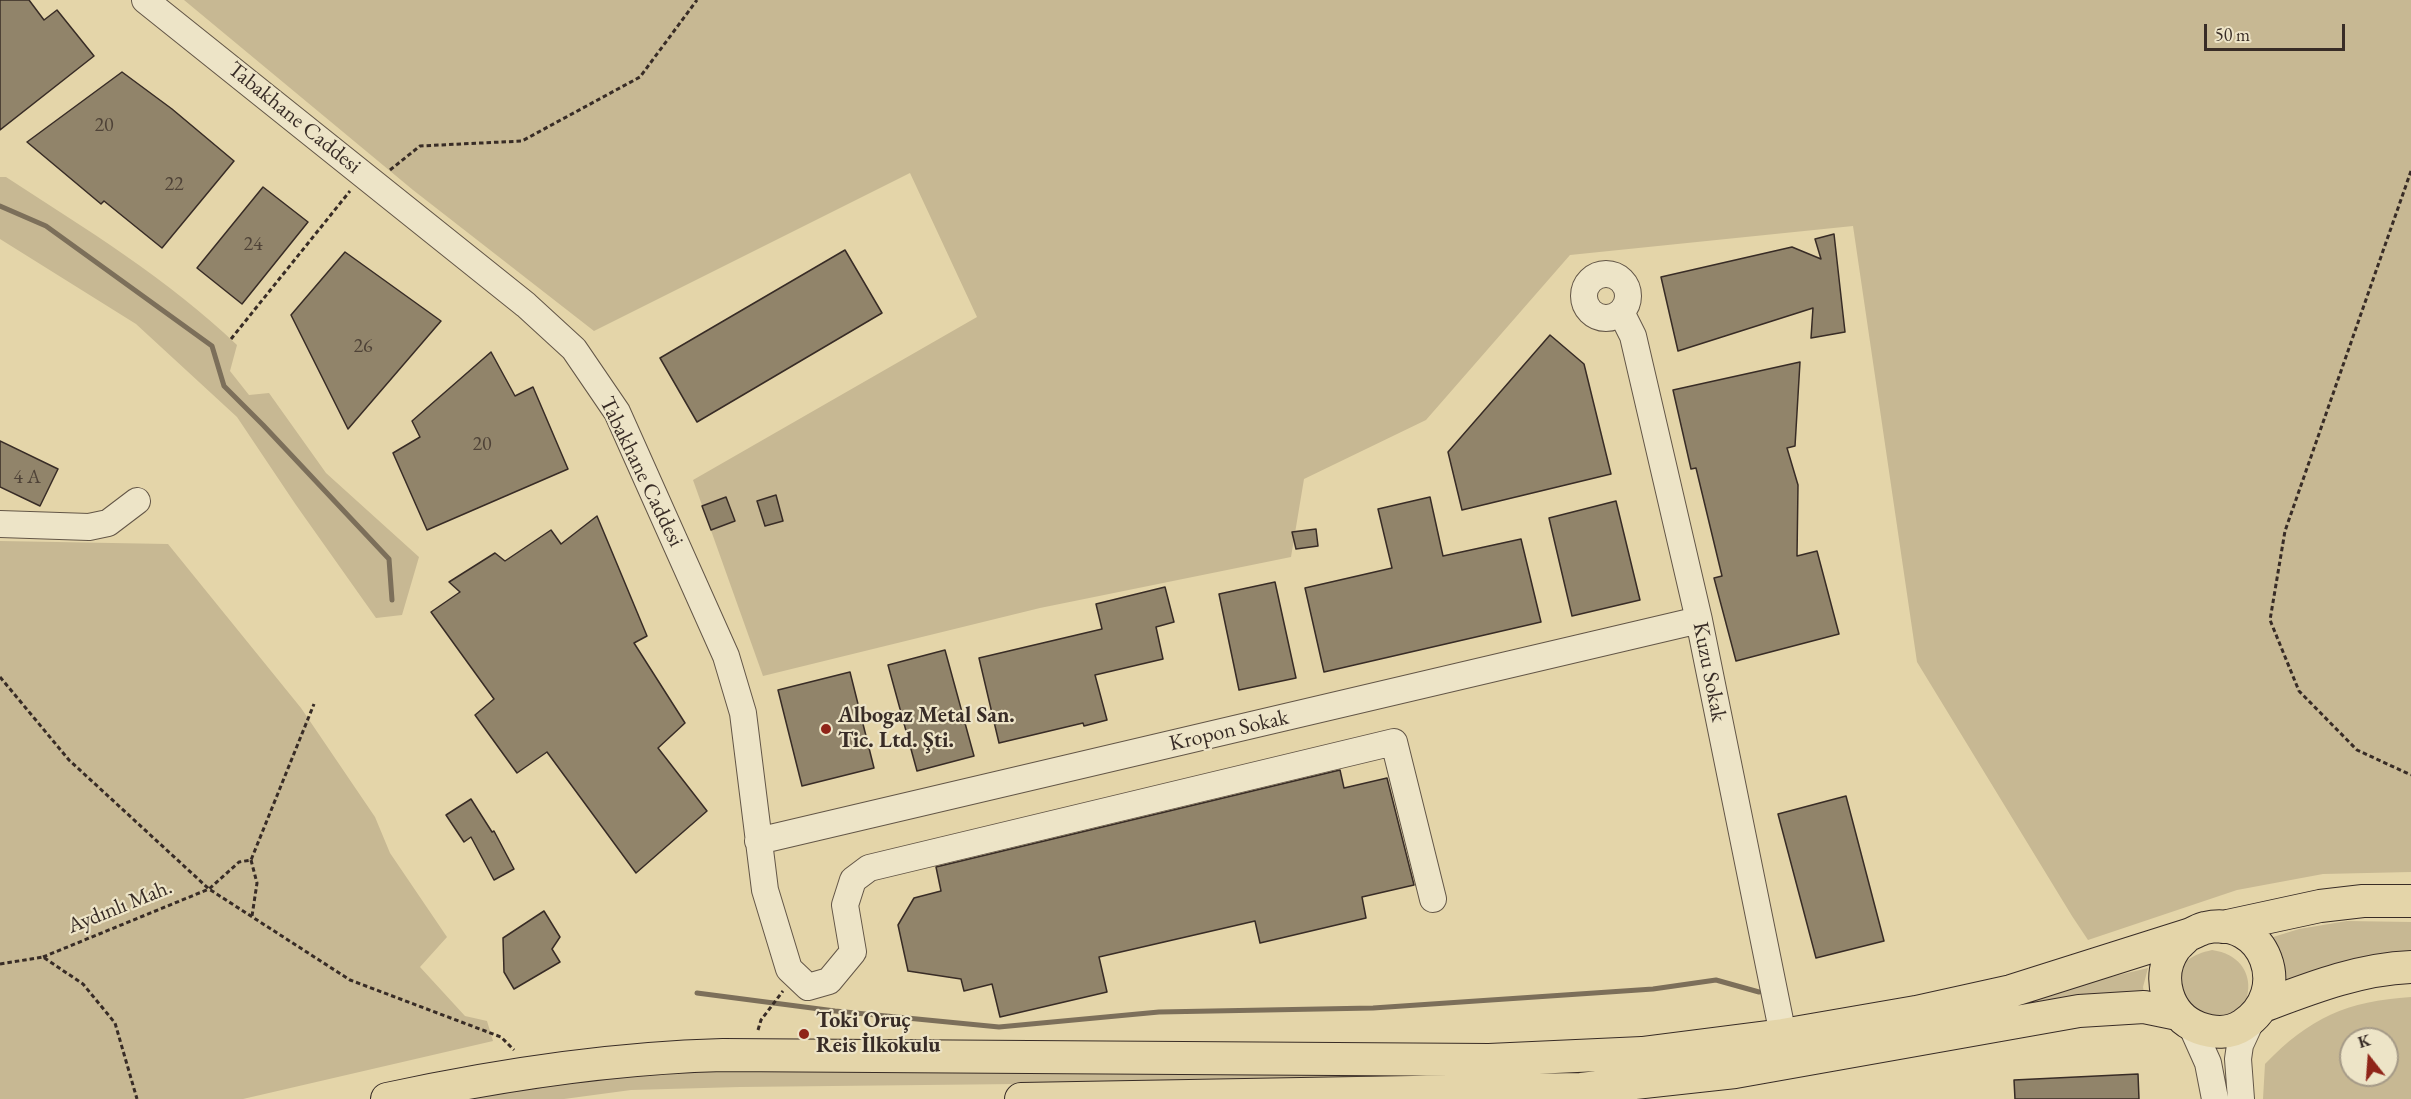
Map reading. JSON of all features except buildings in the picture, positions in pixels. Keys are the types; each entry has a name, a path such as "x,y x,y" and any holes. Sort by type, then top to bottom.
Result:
{"main road":[{"path":"387,1099 515,1074 657,1057 723,1055 1490,1060 1642,1053 1783,1035 1916,1012 2011,991 2205,928 2223,927 2320,906 2363,901 2411,901"},
{"path":"2223,927 2240,931 2255,941 2265,955 2270,972 2270,990 2258,1012"},
{"path":"2184,1020 2169,999 2165,982 2167,964 2175,948 2188,935"},
{"path":"1022,1099 1581,1089 1736,1072 2079,1011 2145,1007 2184,1020 2206,1031 2223,1032 2238,1028 2258,1012 2338,979 2389,968 2411,967"}],"street":[{"name":"Tabakhane Caddesi","path":"145,0 526,305 574,349 617,412 726,656 743,713 765,890 789,969 808,987 829,981 853,952 845,905 853,880 869,868 1394,742 1433,899"},
{"name":"Kuzu Sokak","path":"1621,312 1633,336 1699,620 1783,1035"},
{"path":"0,524 89,527 108,523 137,501"},
{"name":"Kropon Sokak","path":"758,841 1699,620"},
{"path":"2241,1099 2238,1059 2240,1046 2258,1012"},
{"path":"2184,1020 2208,1063 2215,1099"}],"path":[{"path":"231,339 369,179 420,146 522,141 640,76 697,0"},
{"path":"2411,171 2285,531 2270,620 2299,692 2357,750 2411,775"},
{"path":"0,677 69,760 209,889 350,980 501,1037 513,1050"},
{"path":"252,916 257,883 251,860 314,704"},
{"path":"209,889 238,862 251,860"},
{"name":"Aydınlı Mah.","path":"0,964 43,957 209,889"},
{"path":"43,957 83,984 115,1023 137,1099"},
{"path":"756,1034 761,1020 784,989 789,969"}],"shaded area":[{"path":"184,0 2411,0 2411,872 2323,874 2237,890 2088,940 1917,662 1853,226 1570,255 1426,420 1304,479 1291,557 1040,608 763,676 693,480 977,317 910,173 594,331 413,190"},
{"path":"0,177 6,177 126,256 183,298 237,345 230,371 249,395 269,393 326,473 419,557 402,615 376,618 237,417 136,324 0,239"},
{"path":"0,541 168,544 301,708 375,817 390,853 447,937 420,967 465,1016 487,1021 493,1041 243,1099 0,1099"},
{"path":"2347,921 2411,922 2411,950 2372,957 2286,983 2282,959 2270,938 2299,929"},
{"path":"2212,950 2229,955 2241,964 2247,976 2246,1000 2232,1017 2221,1020 2188,1011 2182,989 2181,972 2184,965 2199,954"},
{"path":"2148,968 2143,987 2146,1005 1880,1032"},
{"path":"2411,997 2411,1099 2263,1099 2265,1064 2281,1048 2297,1035 2330,1015 2367,1003"},
{"path":"1662,1065 1569,1078 740,1087 631,1090 564,1099 461,1099 542,1085 633,1076 743,1070 1436,1076 1567,1073"}],"waterway":[{"path":"0,206 46,226 212,346 224,386 389,559 392,600"},
{"path":"697,993 835,1011 999,1027 1159,1012 1373,1008 1653,989 1716,980 1759,992"}],"place":[{"name":"Albogaz Metal San. Tic. Ltd. Şti.","path":"826,729"},
{"name":"Toki Oruç Reis İlkokulu","path":"804,1034"}]}
